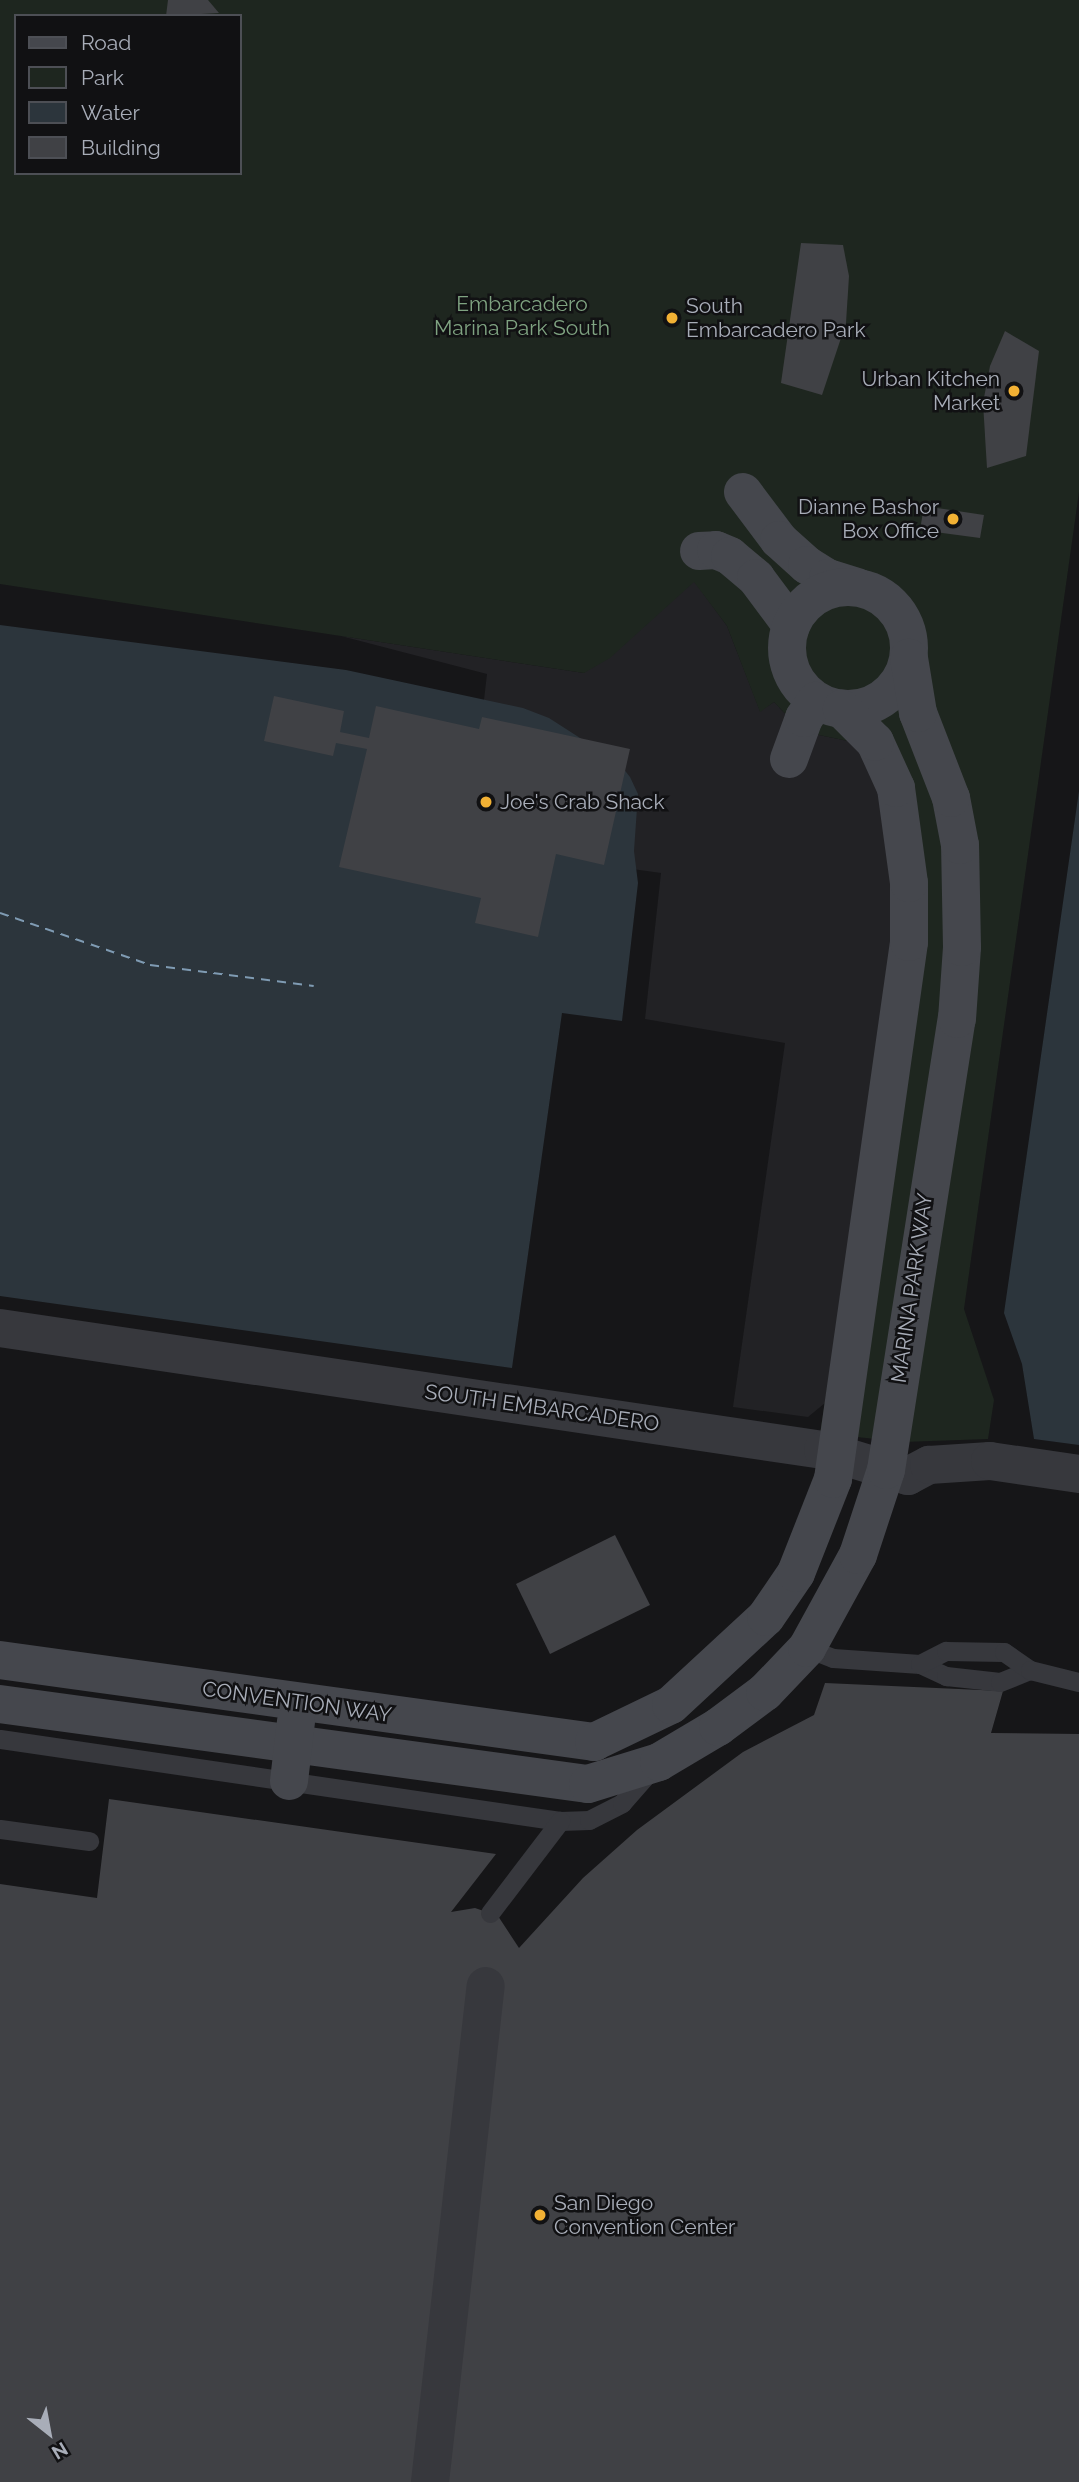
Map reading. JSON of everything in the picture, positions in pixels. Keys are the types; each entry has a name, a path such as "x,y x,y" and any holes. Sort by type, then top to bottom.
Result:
{"street":[{"path":"743,492 779,540 807,565 828,578 876,593 904,621 909,659 903,676 885,697 860,708 829,705 804,718 789,759"},
{"path":"699,551 716,550 730,556 756,578 791,625"},
{"path":"836,1454 874,1216 909,942 909,883 896,788 875,742 829,705 802,690 789,668 787,642 791,625 818,594 858,587"},
{"name":"MARINA PARK WAY","path":"588,1784 659,1762 718,1727 765,1692 807,1647 858,1555 886,1470 955,1031 962,947 960,845 951,798 918,713 909,659"},
{"name":"SOUTH EMBARCADERO","path":"0,1328 836,1454 908,1476 929,1465 990,1461 1079,1474"},
{"name":"CONVENTION WAY","path":"0,1660 594,1742 633,1727 671,1705 766,1617 796,1573 822,1512 836,1454"},
{"path":"291,1764 299,1703"},
{"name":"CONVENTION WAY","path":"0,1704 291,1764 588,1784"},
{"path":"430,2482 486,1986"}],"lane":[{"path":"807,1647 834,1658 920,1664 946,1676 1000,1682 1030,1670"},
{"path":"920,1664 946,1651 1004,1652 1030,1670 1079,1682"},
{"path":"0,1739 291,1764 560,1821 589,1820 622,1803 659,1762"},
{"path":"490,1913 560,1821"},
{"path":"0,1829 89,1841"}],"shaded area":[{"path":"694,581 727,626 760,711 774,702 794,723 819,735 858,743 886,801 898,939 825,1403 808,1417 733,1407 785,1043 645,1019 661,873 604,865 482,717 487,674 341,636 584,673"}],"green space":[{"name":"Embarcadero Marina Park South","path":"0,0 1079,0 1079,492 964,1309 994,1400 988,1439 903,1442 820,1433 898,939 886,801 858,743 819,735 794,723 774,702 760,712 727,626 694,582 610,658 584,673 0,584"}],"water":[{"path":"0,625 346,670 523,708 549,718 619,763 630,777 638,794 634,851 638,883 622,1021 562,1013 512,1368 0,1296"},
{"path":"1079,791 1079,1445 1034,1439 1022,1364 1004,1313"}],"building":[{"path":"168,0 208,0 219,13 201,14 166,14"},
{"path":"801,243 843,245 849,276 846,323 822,395 781,383"},
{"path":"1005,331 1039,351 1026,456 987,468 983,403 990,366"},
{"name":"Dianne Bashor Box Office","path":"924,506 984,515 980,538 920,530"},
{"name":"Joe's Crab Shack","path":"274,696 344,711 340,732 369,738 376,706 479,729 482,717 630,749 604,865 556,854 538,937 475,923 481,898 339,867 367,749 336,743 333,756 264,741"},
{"path":"615,1535 650,1605 550,1654 516,1584"},
{"name":"San Diego Convention Center","path":"825,1683 1003,1691 991,1733 1079,1734 1079,2482 0,2482 0,1884 97,1898 109,1799 496,1854 451,1912 475,1908 498,1916 519,1948 583,1878 637,1830 743,1752 814,1715"}],"ferry route":[{"path":"0,913 150,965 314,986"}],"place":[{"name":"South Embarcadero Park","path":"672,318"},
{"name":"Urban Kitchen Market","path":"1014,391"},
{"name":"Dianne Bashor Box Office","path":"953,519"},
{"name":"Joe's Crab Shack","path":"486,802"},
{"name":"San Diego Convention Center","path":"540,2215"}]}
